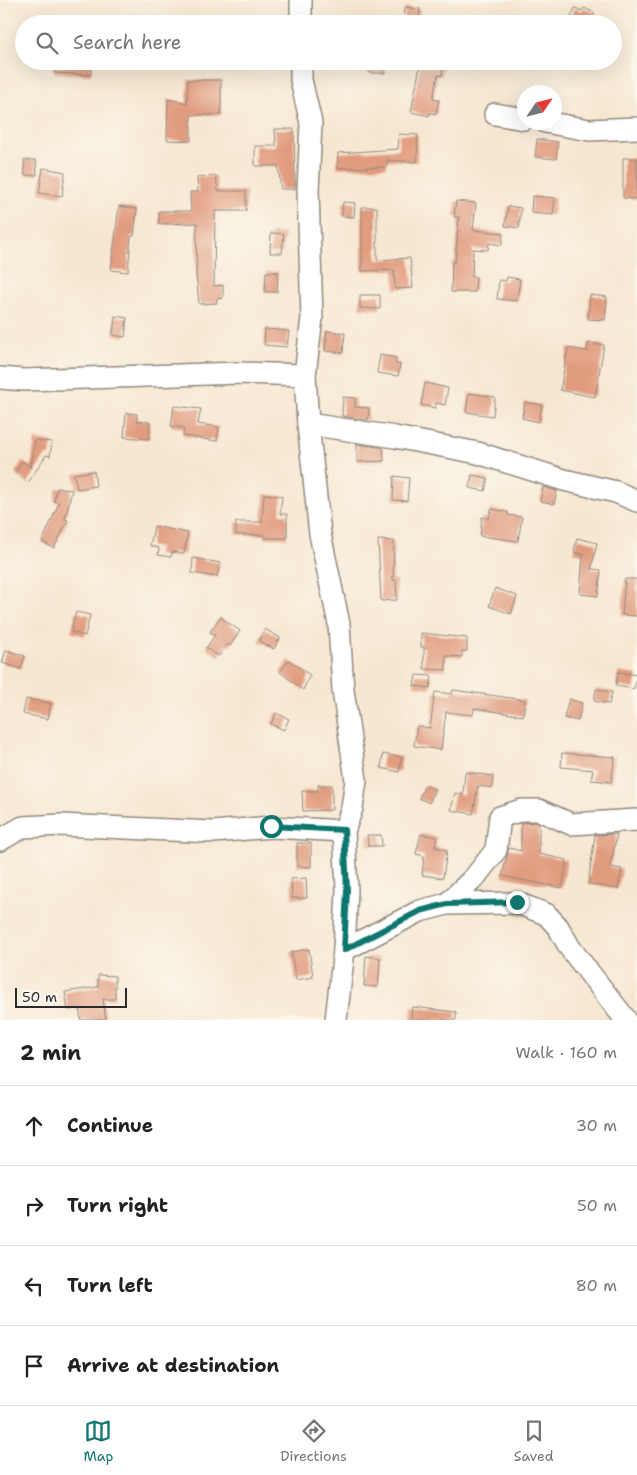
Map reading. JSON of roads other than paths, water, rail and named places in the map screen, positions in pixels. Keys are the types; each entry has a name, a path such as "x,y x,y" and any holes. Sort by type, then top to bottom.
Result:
{"street":[{"path":"301,0 301,15"},
{"path":"301,70 301,80 310,123 308,191 312,318 305,375 308,424 320,534 339,624 343,690 356,780 352,808 344,830 347,890 344,950 336,1020"},
{"path":"495,114 517,118"},
{"path":"562,125 589,130 637,128"},
{"path":"0,378 24,380 239,374 305,375"},
{"path":"308,424 395,437 478,453 564,480 616,492 637,501"},
{"path":"447,904 475,878 496,850 500,817 522,810 538,810 571,824 637,820"},
{"path":"0,840 23,827 61,825 196,832 271,826 344,830"},
{"path":"344,950 420,911 447,904 517,902 546,914 558,927 570,948 626,1020"}]}
